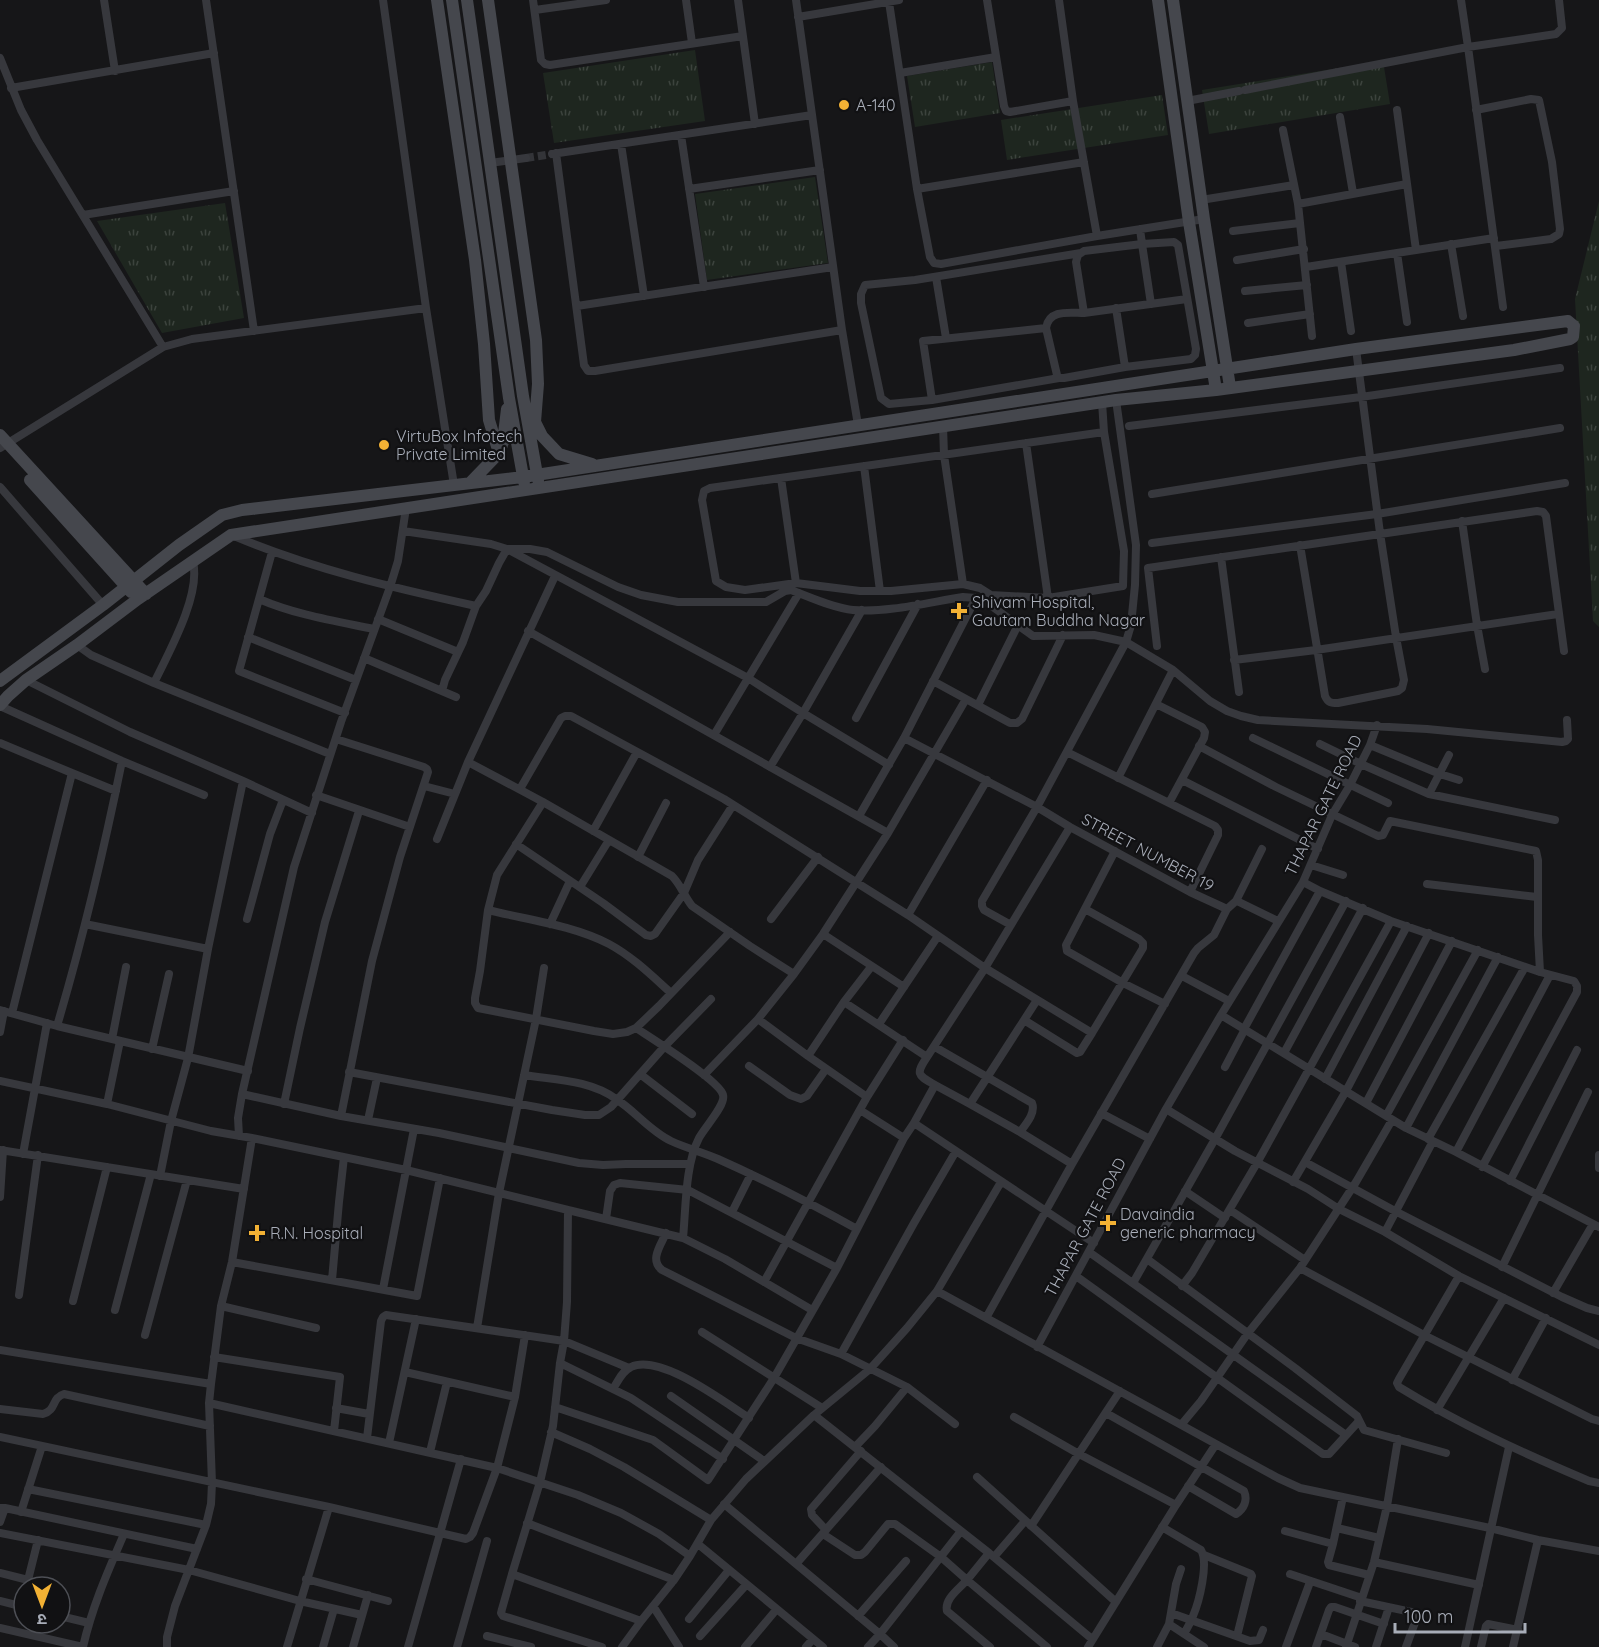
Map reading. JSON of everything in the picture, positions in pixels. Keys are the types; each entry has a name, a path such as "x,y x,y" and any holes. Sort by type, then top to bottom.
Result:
{"street":[{"path":"104,0 114,71"},
{"path":"206,0 254,331"},
{"path":"383,0 426,308 454,485"},
{"path":"437,0 475,260 489,420 499,453"},
{"path":"452,0 509,398 524,483"},
{"path":"467,0 523,396 538,481"},
{"path":"488,0 536,340 538,384 535,422"},
{"path":"533,0 541,60 550,65 743,36"},
{"path":"534,10 606,0"},
{"path":"686,0 692,44"},
{"path":"738,0 755,124"},
{"path":"796,0 842,330 858,425"},
{"path":"798,16 899,0"},
{"path":"987,0 1006,111 1073,101"},
{"path":"1059,0 1073,101 1097,236"},
{"path":"1158,0 1189,222 1216,390"},
{"path":"1173,0 1230,387"},
{"path":"1461,0 1503,307"},
{"path":"1187,100 1286,83 1468,46 1556,34 1562,28 1560,0"},
{"path":"889,2 918,189 930,257 934,263 941,264 1204,219"},
{"path":"11,88 214,53"},
{"path":"900,72 996,57"},
{"path":"0,58 11,88 38,140 163,348"},
{"path":"1306,267 1450,244 1551,239 1559,234 1552,162 1539,100 1531,99 1476,110"},
{"path":"1397,110 1416,250"},
{"path":"812,115 554,154 584,365 588,370 596,371 842,330"},
{"path":"1340,117 1353,193"},
{"path":"1283,130 1298,204 1312,336"},
{"path":"681,135 704,287"},
{"path":"621,144 644,296"},
{"path":"490,164 526,158"},
{"path":"918,189 1084,162"},
{"path":"689,189 820,170"},
{"path":"1298,204 1407,184"},
{"path":"1201,201 1294,185"},
{"path":"83,215 234,191"},
{"path":"1233,231 1300,223"},
{"path":"1140,229 1150,304"},
{"path":"1174,242 1178,245 1196,349 1195,355 1191,358 932,400 889,404 881,398 861,303 861,294 865,285 1142,244 1174,242"},
{"path":"1450,244 1463,316"},
{"path":"1237,260 1304,249"},
{"path":"1081,253 1076,262 1084,312"},
{"path":"1397,253 1407,322"},
{"path":"1341,262 1351,331"},
{"path":"577,306 833,267"},
{"path":"936,276 946,338"},
{"path":"1245,291 1307,285"},
{"path":"1059,378 1046,328 1051,316 1187,299"},
{"path":"142,596 1,444 163,348 192,339 426,308"},
{"path":"1116,308 1125,367"},
{"path":"1248,323 1310,314"},
{"path":"204,795 122,761 0,705 26,681 142,596 231,535 406,508 524,483 883,435 1116,400 1216,390 1514,350 1563,342 1573,337 1574,326 1568,321 1214,370 596,465 538,481"},
{"path":"932,400 923,341 1046,328"},
{"path":"1300,545 1316,650 1324,696 1327,701 1338,703 1398,691 1402,688 1404,680 1369,460 1356,349"},
{"path":"1129,426 1361,397 1560,368"},
{"path":"523,396 542,436 559,454 596,465"},
{"path":"470,483 499,453 503,442 509,398"},
{"path":"1011,925 984,910 982,901 1037,807 1126,642 1131,625 1136,545 1116,400"},
{"path":"1102,402 1104,432 1124,551 1123,586 1048,598 991,595 981,588 963,584 860,591 796,583 745,590 726,587 716,581 702,500 704,491 710,488 1104,432"},
{"path":"881,422 883,435"},
{"path":"943,426 944,455 963,584"},
{"path":"1152,494 1560,428"},
{"path":"1026,443 1048,598"},
{"path":"864,466 880,591"},
{"path":"782,478 796,583"},
{"path":"0,681 103,605 179,544 222,515 242,510 470,483 524,483"},
{"path":"1152,543 1377,514 1565,483"},
{"path":"0,487 103,605"},
{"path":"239,1136 238,1118 242,1094 294,867 330,754 390,587 398,561 406,508"},
{"path":"1157,646 1148,568 1462,521 1543,512 1546,516 1564,651"},
{"path":"1462,521 1485,669"},
{"path":"403,531 491,544 507,549 748,678 890,765"},
{"path":"231,535 272,552 390,587 476,606"},
{"path":"507,549 548,552 641,596 678,602 766,602 785,591 792,590 853,610 885,609 963,597 976,598 890,765 859,816"},
{"path":"442,691 476,606 507,549"},
{"path":"272,552 239,671 345,713"},
{"path":"1221,557 1239,692"},
{"path":"154,683 189,604 195,572 193,561"},
{"path":"437,839 468,762 555,576"},
{"path":"714,735 799,593"},
{"name":"THAPAR GATE ROAD","path":"976,598 986,602 1033,636 1094,635 1126,642 1173,670 1210,701 1240,716 1258,720 1377,725 1370,746 1332,815 1303,882 1229,1001 1166,1109 1037,1347"},
{"path":"260,599 298,613 374,629"},
{"path":"856,718 918,604"},
{"path":"770,767 862,610"},
{"path":"1234,660 1558,614"},
{"path":"378,619 458,652"},
{"path":"978,705 1018,625"},
{"path":"528,631 888,832"},
{"path":"933,681 1010,723 1017,723 1022,718 1063,635"},
{"path":"248,637 356,681"},
{"path":"77,645 91,655 154,683 330,754"},
{"path":"364,658 456,697"},
{"path":"1118,778 1173,670"},
{"path":"26,681 130,732 312,813"},
{"path":"704,1075 758,1019 823,934 888,832 966,699"},
{"path":"1156,704 1202,728 1204,732 1169,803"},
{"path":"520,789 561,718 571,716 733,805 818,857 1036,1000 1092,1033"},
{"path":"1377,725 1562,742 1567,740 1568,720"},
{"name":"STREET NUMBER 19","path":"904,738 987,780 1190,892 1227,909 1236,901"},
{"path":"1253,738 1388,803"},
{"path":"336,739 424,766 428,772 372,961 341,1116"},
{"path":"0,743 116,791"},
{"path":"1320,744 1429,794 1555,820"},
{"path":"1199,746 1276,787 1378,836 1383,836 1390,821 1536,850 1538,854 1540,972"},
{"path":"1370,746 1460,780"},
{"path":"593,831 637,752"},
{"path":"1066,752 1215,826 1218,835 1190,892"},
{"path":"1429,794 1449,755"},
{"path":"57,1026 109,829 122,761"},
{"path":"468,762 672,876 679,883 692,906 794,974"},
{"path":"0,1032 72,773"},
{"path":"908,915 987,780"},
{"path":"1182,780 1318,849"},
{"path":"115,1310 156,1175 188,1058 243,781"},
{"path":"424,786 455,794"},
{"path":"316,795 410,827"},
{"path":"247,919 270,834 283,800"},
{"path":"543,802 497,875 488,910 475,1004 478,1008 613,1034 627,1032 636,1028 729,932"},
{"path":"638,857 666,803"},
{"path":"516,844 646,935 651,936 655,934 684,893 698,860 733,805"},
{"path":"284,1104 325,922 359,811"},
{"path":"1070,827 986,968 918,1072 920,1076 935,1085 1072,1164"},
{"path":"580,887 609,840"},
{"path":"1262,849 1236,901 1278,921"},
{"path":"1115,851 1066,948 1067,951 1123,983 1165,1004"},
{"path":"771,919 818,857"},
{"path":"1311,866 1343,875"},
{"path":"550,924 570,881"},
{"path":"1303,882 1391,921 1540,972 1574,981 1577,992 1482,1167"},
{"path":"1427,885 1538,897"},
{"path":"1225,1067 1320,891"},
{"path":"1133,1283 1346,902"},
{"path":"1284,1053 1363,908"},
{"path":"1023,1020 1077,1053 1080,1052 1143,948 1143,943 1139,939 1085,909"},
{"path":"986,1318 1197,948 1214,935 1227,909"},
{"path":"488,910 578,931 610,945 631,958 671,993"},
{"path":"1182,1286 1228,1214 1391,921"},
{"path":"85,924 208,949"},
{"path":"1325,1079 1407,926"},
{"path":"1293,1182 1346,1091 1429,933"},
{"path":"823,934 904,987"},
{"path":"879,1024 938,936"},
{"path":"1366,1103 1452,941"},
{"path":"1181,1425 1303,1264 1339,1209 1478,950"},
{"path":"1407,1128 1498,957"},
{"path":"107,1104 126,967"},
{"path":"808,1056 844,1002 871,967"},
{"path":"1385,1232 1430,1140 1525,967"},
{"path":"477,1328 499,1193 536,1019 544,968"},
{"path":"152,1049 169,974"},
{"path":"1456,1152 1550,975"},
{"path":"1182,976 1229,1001"},
{"path":"349,1072 585,1115 599,1115 611,1107 664,1047 711,999"},
{"path":"970,1104 1036,1000"},
{"path":"844,1002 927,1058"},
{"path":"6,1011 57,1026 248,1071"},
{"path":"1221,1015 1389,1118 1596,1226 1553,1293"},
{"path":"758,1019 867,1097"},
{"path":"23,1154 47,1023"},
{"path":"636,1028 704,1075 723,1092 722,1104 700,1135 694,1149 690,1164 682,1238"},
{"path":"764,1282 867,1097 903,1041"},
{"path":"935,1047 1032,1103 1034,1107 1032,1113 1020,1132"},
{"path":"1510,1181 1577,1050"},
{"path":"749,1066 790,1095 801,1099 807,1096 826,1069"},
{"path":"640,1074 692,1114"},
{"path":"524,1075 600,1088 668,1140 751,1174 857,1229"},
{"path":"368,1120 377,1078"},
{"path":"0,1081 107,1104 211,1131 406,1170 666,1233 682,1238 725,1259 812,1310"},
{"path":"555,1407 653,1440 708,1480 774,1378 837,1268 904,1138 935,1085"},
{"path":"1502,1267 1588,1092"},
{"path":"242,1094 579,1163 690,1164"},
{"path":"1166,1109 1257,1163 1385,1232 1459,1276 1599,1345"},
{"path":"860,1110 904,1138"},
{"path":"1101,1113 1150,1139"},
{"path":"914,1123 1094,1243"},
{"path":"383,1289 414,1129"},
{"path":"166,1647 175,1606 206,1525 211,1504 209,1403 214,1357 221,1306 232,1262 252,1138"},
{"path":"0,1197 2,1150 244,1189"},
{"path":"841,1354 956,1151"},
{"path":"19,1295 38,1155"},
{"path":"1599,1155 1599,1168"},
{"path":"332,1280 345,1157"},
{"path":"1305,1162 1553,1293 1599,1311"},
{"path":"73,1301 107,1167"},
{"path":"732,1212 751,1174"},
{"path":"232,1262 417,1296 440,1178"},
{"path":"145,1335 187,1180"},
{"path":"622,1647 674,1580 711,1520 724,1504 764,1461 818,1411 870,1369 908,1328 937,1291 1001,1182"},
{"path":"606,1218 610,1191 614,1185 620,1183 687,1190 837,1268"},
{"path":"1185,1191 1228,1214 1303,1264 1424,1335 1599,1421"},
{"path":"568,1210 567,1302 551,1432 540,1482 501,1613 503,1616 602,1647"},
{"path":"666,1233 655,1257 658,1266 796,1338 841,1354 908,1387 955,1424"},
{"path":"1089,1252 1346,1435"},
{"path":"1147,1259 1322,1388 1357,1416 1362,1428 1446,1453"},
{"path":"1076,1276 1323,1454 1329,1454 1359,1421"},
{"path":"1459,1276 1397,1383 1399,1387 1437,1410 1509,1447 1599,1483"},
{"path":"937,1291 1293,1485 1538,1540 1599,1551"},
{"path":"1437,1410 1504,1298"},
{"path":"221,1306 316,1328"},
{"path":"367,1438 381,1321 386,1315 564,1341 629,1368"},
{"path":"1512,1380 1546,1318"},
{"path":"389,1443 416,1319"},
{"path":"702,1332 774,1378 818,1411 858,1449 992,1555 1090,1643 1216,1444"},
{"path":"0,1437 329,1507 466,1539 470,1537 497,1468 515,1397 525,1335"},
{"path":"0,1350 211,1384"},
{"path":"214,1357 340,1377 334,1431"},
{"path":"560,1363 632,1398 723,1458"},
{"path":"613,1389 629,1368 638,1365 652,1365 671,1370 690,1380 749,1418"},
{"path":"405,1372 515,1397"},
{"path":"429,1452 447,1382"},
{"path":"908,1387 811,1509 812,1515 825,1532 855,1555 861,1556 888,1524 892,1523 941,1557 1047,1647"},
{"path":"990,1647 946,1611 947,1602 966,1580 1028,1523 1079,1454 1120,1391"},
{"path":"0,1408 43,1414 49,1412 56,1398 64,1394 210,1426"},
{"path":"671,1396 764,1461"},
{"path":"209,1403 497,1468 578,1494 621,1513 659,1534 690,1556"},
{"path":"336,1408 369,1414"},
{"path":"1106,1413 1244,1491 1246,1499 1243,1507 1236,1514 1188,1485"},
{"path":"1014,1417 1176,1505"},
{"path":"551,1432 624,1467 711,1520"},
{"path":"1321,1634 1349,1646 1356,1614 1374,1562 1387,1506 1398,1439"},
{"path":"21,1512 42,1446"},
{"path":"1465,1647 1509,1447"},
{"path":"408,1647 461,1459"},
{"path":"796,1564 881,1467"},
{"path":"977,1477 1116,1602"},
{"path":"28,1489 206,1525"},
{"path":"1344,1497 1329,1565 1369,1575"},
{"path":"724,1504 894,1647"},
{"path":"287,1647 329,1507"},
{"path":"0,1522 2,1508 197,1549"},
{"path":"527,1523 674,1580"},
{"path":"1162,1527 1201,1550 1204,1555 1199,1598 1184,1634"},
{"path":"1337,1528 1378,1538"},
{"path":"868,1647 961,1531"},
{"path":"1285,1531 1333,1544"},
{"path":"0,1533 189,1570 300,1601 362,1615"},
{"path":"0,1628 83,1647 88,1623 124,1534"},
{"path":"0,1573 28,1580 38,1540"},
{"path":"1513,1647 1538,1540"},
{"path":"457,1647 487,1541"},
{"path":"698,1544 823,1647"},
{"path":"1204,1555 1252,1576 1237,1636"},
{"path":"858,1616 906,1561"},
{"path":"1374,1562 1479,1585"},
{"path":"1157,1647 1169,1624 1181,1569"},
{"path":"688,1619 729,1570"},
{"path":"512,1574 640,1621"},
{"path":"1290,1574 1361,1600 1414,1612 1417,1615 1406,1647"},
{"path":"306,1579 388,1600"},
{"path":"1286,1647 1310,1582"},
{"path":"700,1636 746,1585"},
{"path":"353,1647 368,1595"},
{"path":"653,1606 679,1647"},
{"path":"1316,1647 1331,1607 1384,1624"},
{"path":"1376,1647 1389,1607"},
{"path":"323,1647 334,1609"},
{"path":"745,1647 776,1610"},
{"path":"1171,1613 1237,1636 1247,1644 1259,1640 1263,1630"},
{"path":"72,1619 88,1623"},
{"path":"1169,1624 1198,1645"},
{"path":"1481,1647 1488,1624 1518,1630"},
{"path":"487,1636 531,1647"},
{"path":"806,1647 813,1639"}],"green space":[{"path":"695,50 705,121 554,143 543,73"},
{"path":"1383,61 1390,104 1209,134 1202,90"},
{"path":"992,62 1000,113 915,127 907,76"},
{"path":"1162,95 1168,135 1007,160 1001,120"},
{"path":"815,177 828,263 707,280 695,194"},
{"path":"1599,201 1599,627 1593,621 1575,299"},
{"path":"225,203 244,318 162,333 97,221"}],"tunnel":[{"path":"526,158 552,154"}],"place":[{"name":"A-140","path":"844,105"},
{"name":"VirtuBox Infotech Private Limited","path":"384,445"},
{"name":"Shivam Hospital, Gautam Buddha Nagar","path":"959,611"},
{"name":"Davaindia generic pharmacy","path":"1108,1223"},
{"name":"R.N. Hospital","path":"257,1233"}]}
